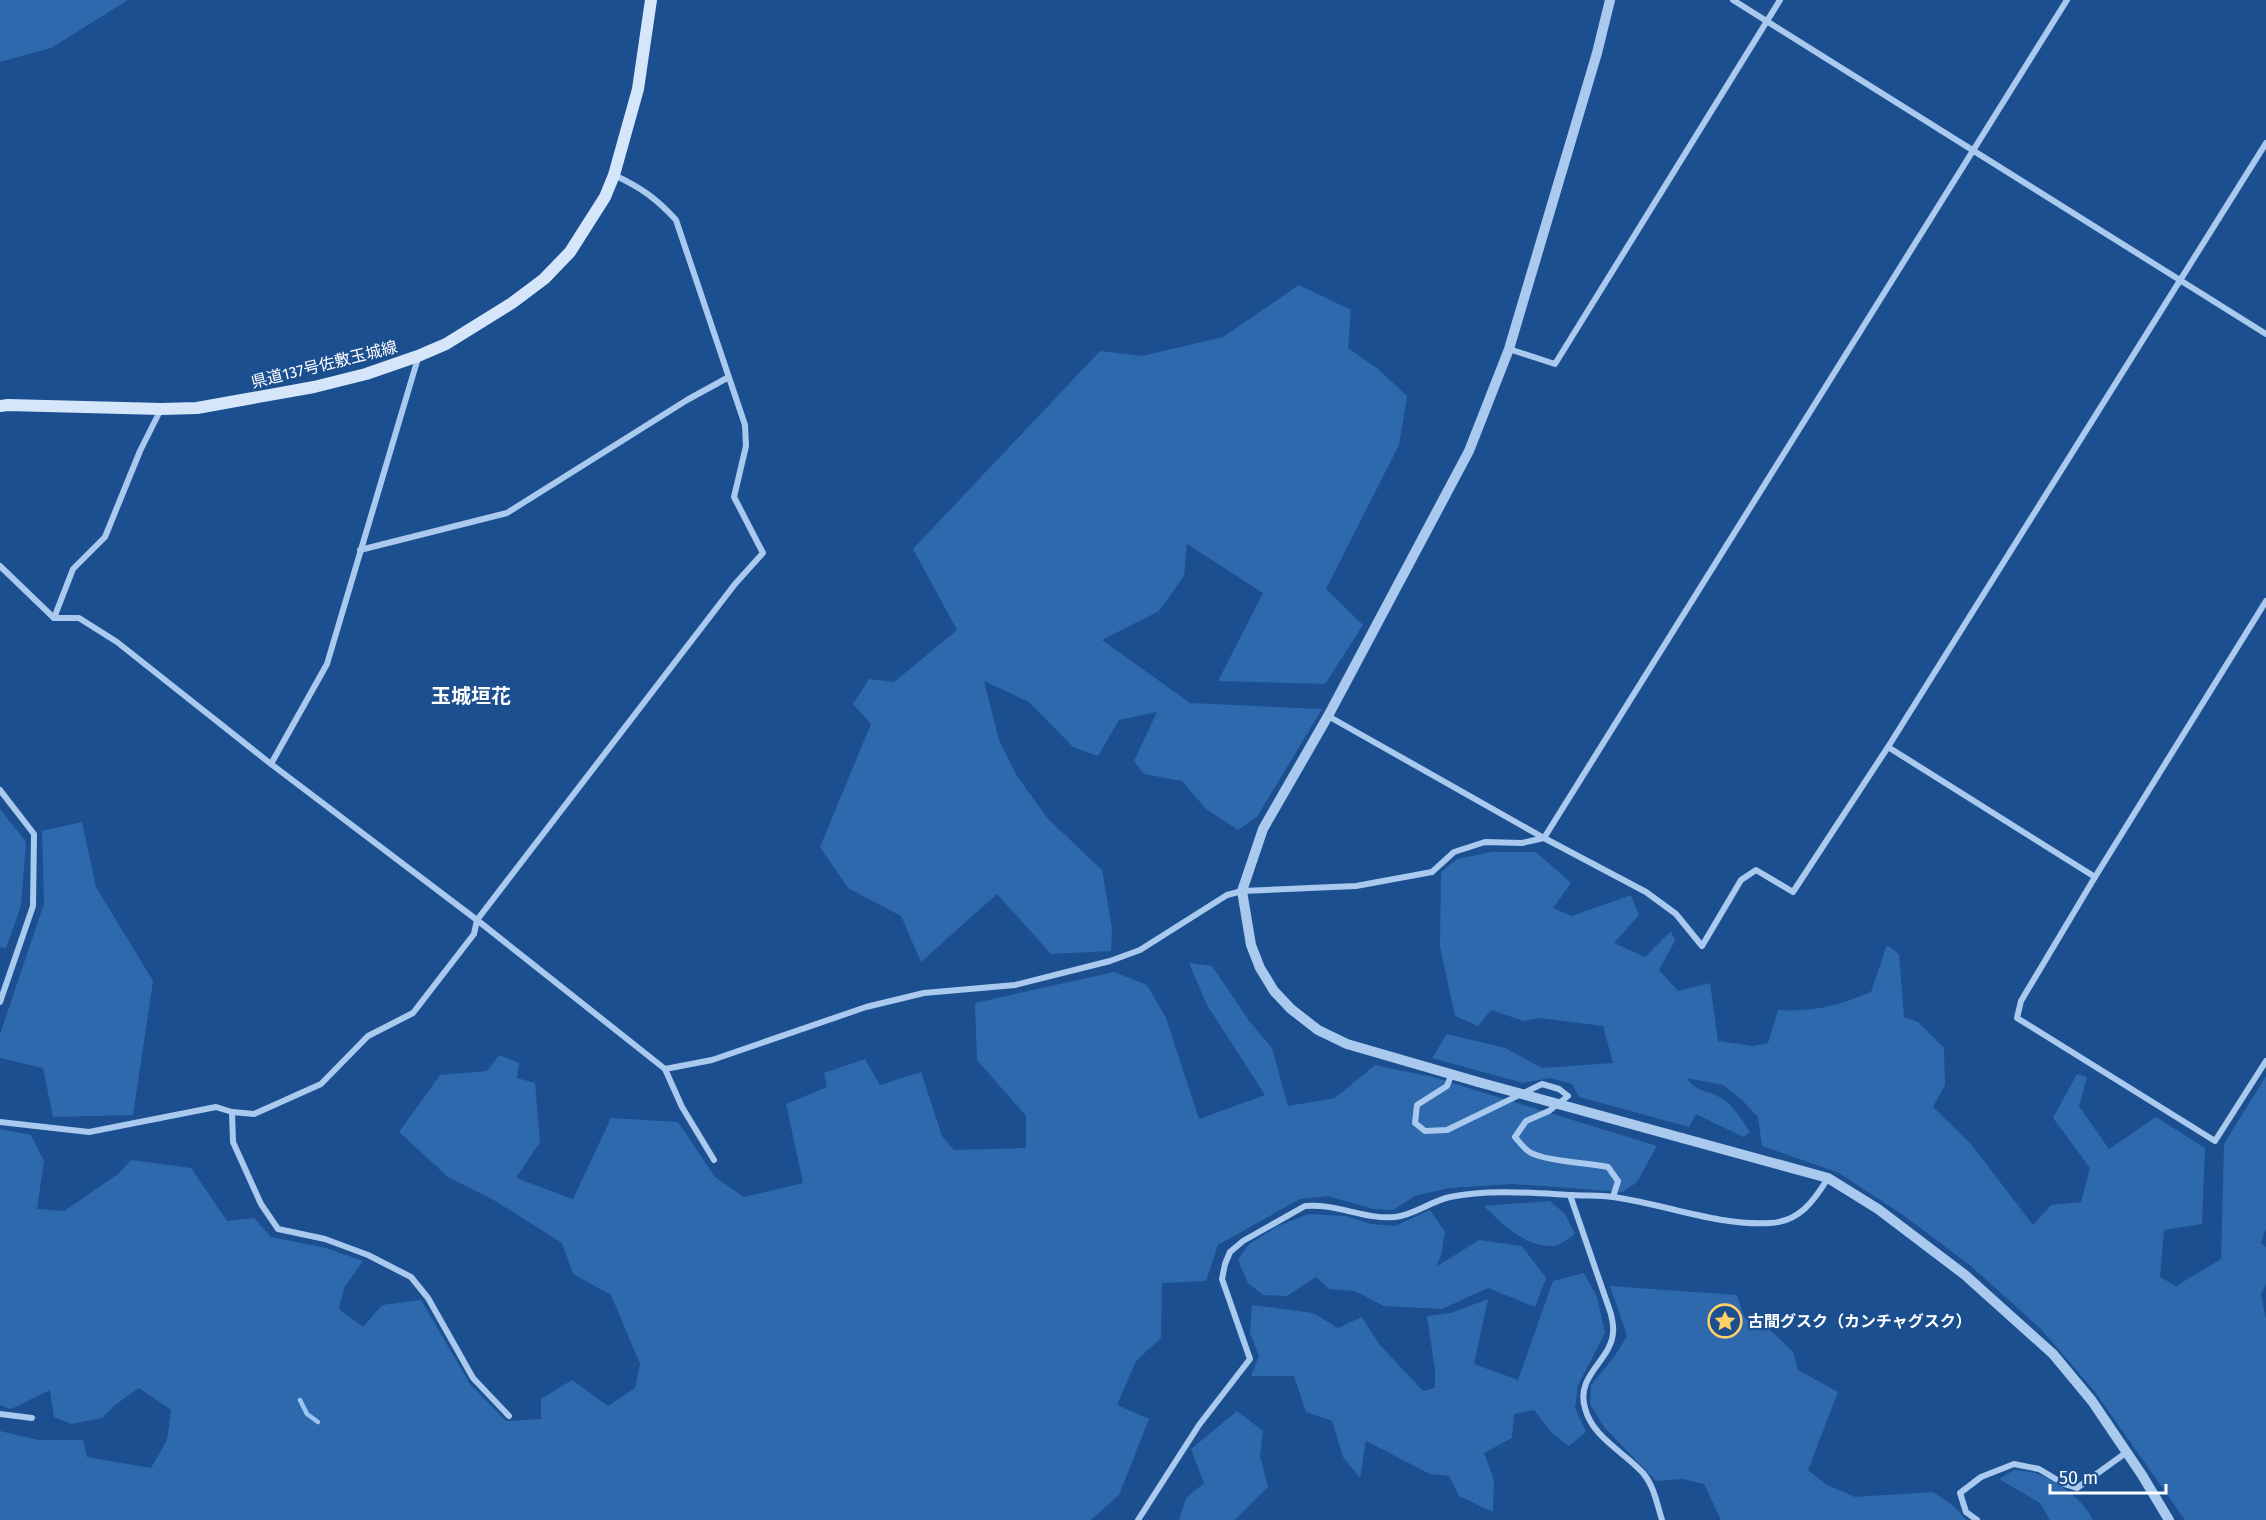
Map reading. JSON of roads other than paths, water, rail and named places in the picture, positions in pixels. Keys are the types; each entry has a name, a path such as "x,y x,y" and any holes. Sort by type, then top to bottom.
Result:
{"main road":[{"name":"県道137号佐敷玉城線","path":"0,406 197,408 314,387 366,374 418,356 446,344 512,303 544,279 570,252 605,197 614,175 638,89 651,0"}],"street":[{"path":"1610,0 1597,53 1509,350 1469,451 1328,716 1263,829 1242,891 1251,945 1260,968 1274,991 1291,1009 1318,1030 1347,1044 1828,1178 1878,1209 1965,1275 2053,1354 2092,1401 2169,1520"},
{"path":"1733,0 2266,333"},
{"path":"1509,350 1555,364 1780,0"},
{"path":"665,1069 712,1060 875,1005 924,993 1015,985 1110,961 1140,950 1227,895 1242,891 1356,886 1432,872 1454,852 1485,842 1522,843 1544,838 2067,0"},
{"path":"1328,716 1544,838 1646,892 1676,914 1702,946 1741,880 1756,870 1793,892 1888,747 2182,281 2266,143"},
{"path":"0,1122 89,1132 216,1107 232,1112 254,1114 321,1084 368,1036 413,1013 474,934 477,920 717,607 763,553 735,497 746,446 744,425 676,220 657,200 634,184 614,175"},
{"path":"271,764 327,663 418,356"},
{"path":"360,550 507,513 687,400 727,378"},
{"path":"54,618 73,569 105,537 140,451 161,409"},
{"path":"0,566 54,618 79,618 117,642 271,764 477,920 665,1069 682,1107 714,1160"},
{"path":"2266,601 2021,1001 2018,1018 2216,1141 2266,1061"},
{"path":"1888,747 2096,877"},
{"path":"0,790 34,834 33,906 0,1002"},
{"path":"1452,1072 1448,1086 1417,1105 1415,1123 1425,1131 1447,1130 1542,1084 1559,1089 1568,1096 1548,1111 1526,1121 1515,1137 1529,1152 1548,1158 1587,1162 1608,1167 1618,1181 1613,1197"},
{"path":"232,1112 233,1142 261,1204 278,1229 325,1239 357,1251 411,1277 428,1298 473,1378 509,1416"},
{"path":"1138,1520 1199,1425 1250,1359 1222,1279 1230,1252 1243,1241 1305,1206 1345,1209 1379,1218 1398,1217 1439,1199 1460,1195 1525,1193 1613,1197 1735,1222 1770,1223 1787,1220 1801,1212 1812,1203 1828,1178"},
{"path":"1570,1195 1611,1314 1614,1334 1587,1380 1584,1407 1593,1425 1642,1472 1651,1485 1662,1520"},
{"path":"0,1414 32,1418"},
{"path":"1977,1520 1966,1512 1960,1493 1981,1477 2014,1464 2039,1469 2064,1484 2077,1488 2127,1452"}],"waterway":[{"path":"300,1400 307,1414 318,1422"}],"place":[{"name":"古間グスク（カンチャグスク）","path":"1725,1321"}],"district":[{"name":"玉城垣花","path":"471,696"}]}
